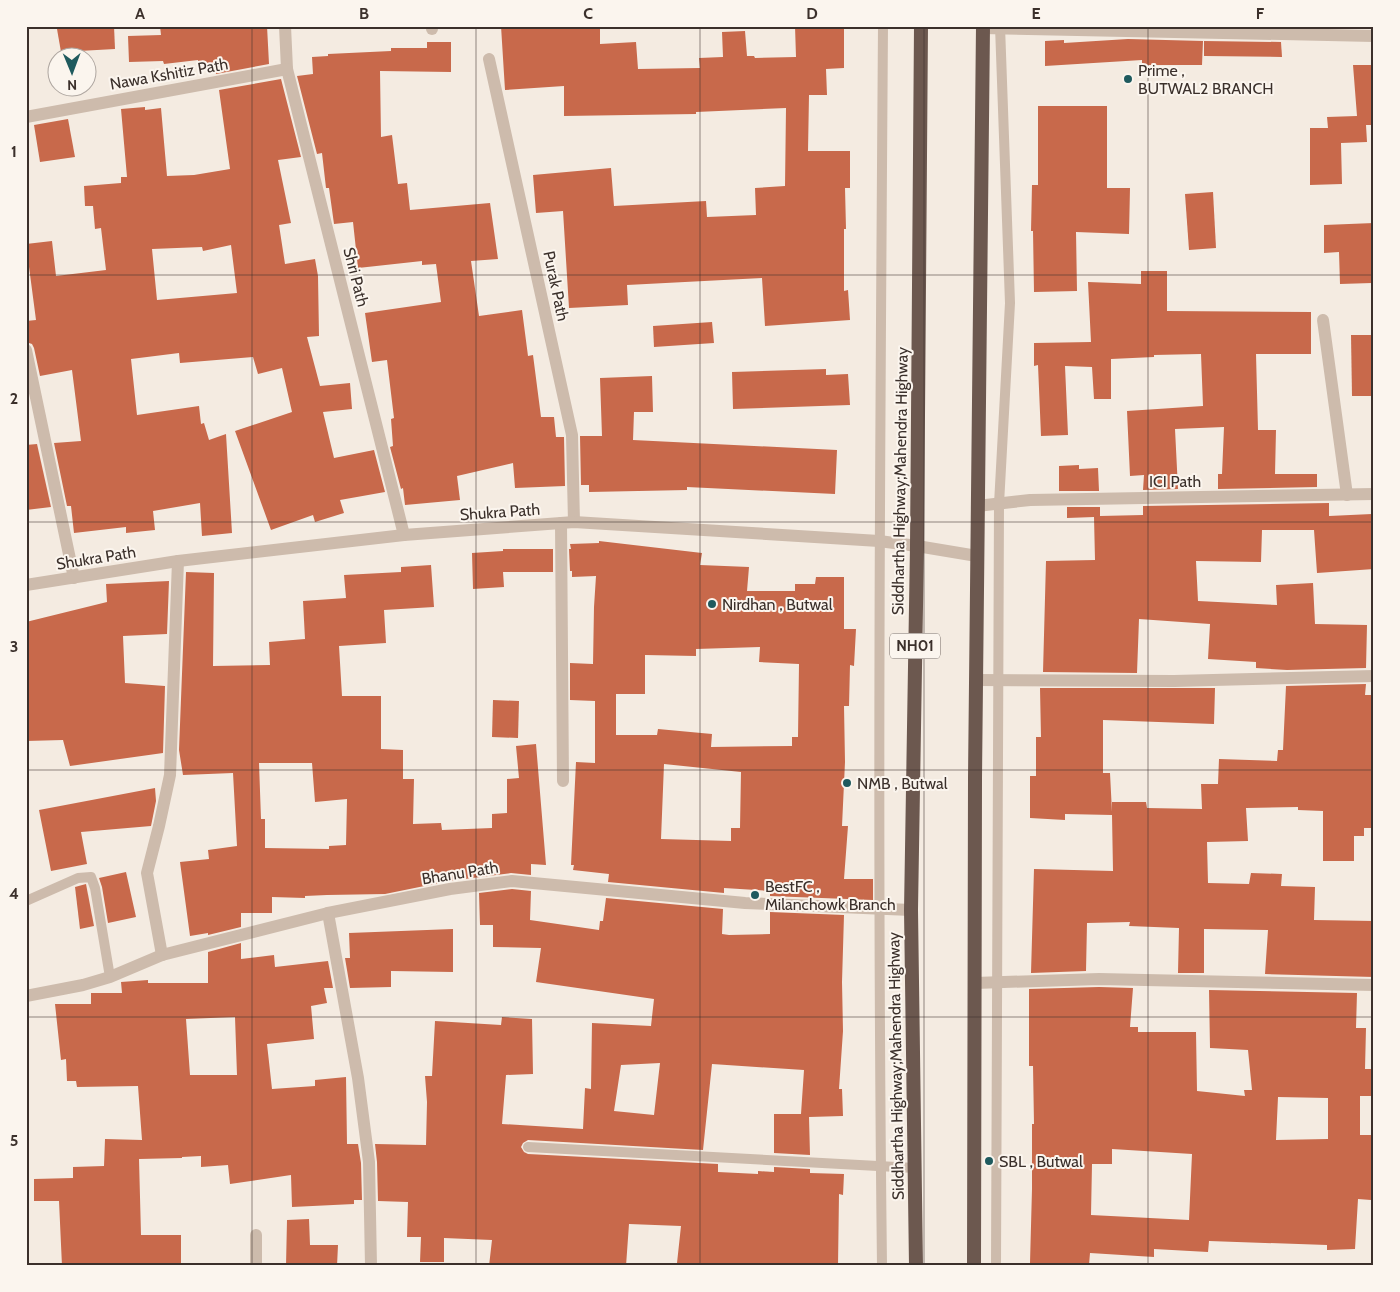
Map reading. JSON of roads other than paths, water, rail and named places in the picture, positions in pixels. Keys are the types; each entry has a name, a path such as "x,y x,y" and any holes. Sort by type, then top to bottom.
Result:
{"highway":[{"name":"Siddhartha Highway;Mahendra Highway","path":"916,1266 910,910 917,546 921,26"},
{"path":"974,1266 977,506 983,27"}],"street":[{"name":"Shri Path","path":"285,26 288,69 404,535"},
{"path":"983,27 1374,36"},
{"name":"Purak Path","path":"489,59 572,435 568,523 563,781"},
{"name":"Nawa Kshitiz Path","path":"26,117 288,69"},
{"path":"1323,320 1347,494"},
{"path":"26,350 74,578"},
{"name":"ICI Path","path":"977,506 1030,500 1374,494"},
{"name":"Shukra Path","path":"26,585 178,561 404,535 568,523 879,541 977,556"},
{"path":"162,955 146,873 160,826 170,774 178,561"},
{"path":"976,680 1174,681 1374,676"},
{"name":"Bhanu Path","path":"26,996 83,985 110,977 162,955 328,913 450,889 512,881 745,903 910,910"},
{"path":"328,913 358,1078 370,1162 371,1266"},
{"path":"975,983 1099,979 1374,986"},
{"path":"256,1235 256,1266"}],"lane":[{"path":"882,1266 878,909 883,26"},
{"path":"996,1266 999,504 1010,303 1000,27"},
{"path":"26,901 78,878 91,877 95,888 110,977"},
{"path":"528,1147 915,1168"}],"place":[{"name":"Prime , BUTWAL2 BRANCH","path":"1128,79"},
{"name":"Nirdhan , Butwal","path":"712,604"},
{"name":"NMB , Butwal","path":"847,783"},
{"name":"BestFC , Milanchowk Branch","path":"755,895"},
{"name":"SBL , Butwal","path":"989,1161"}]}
